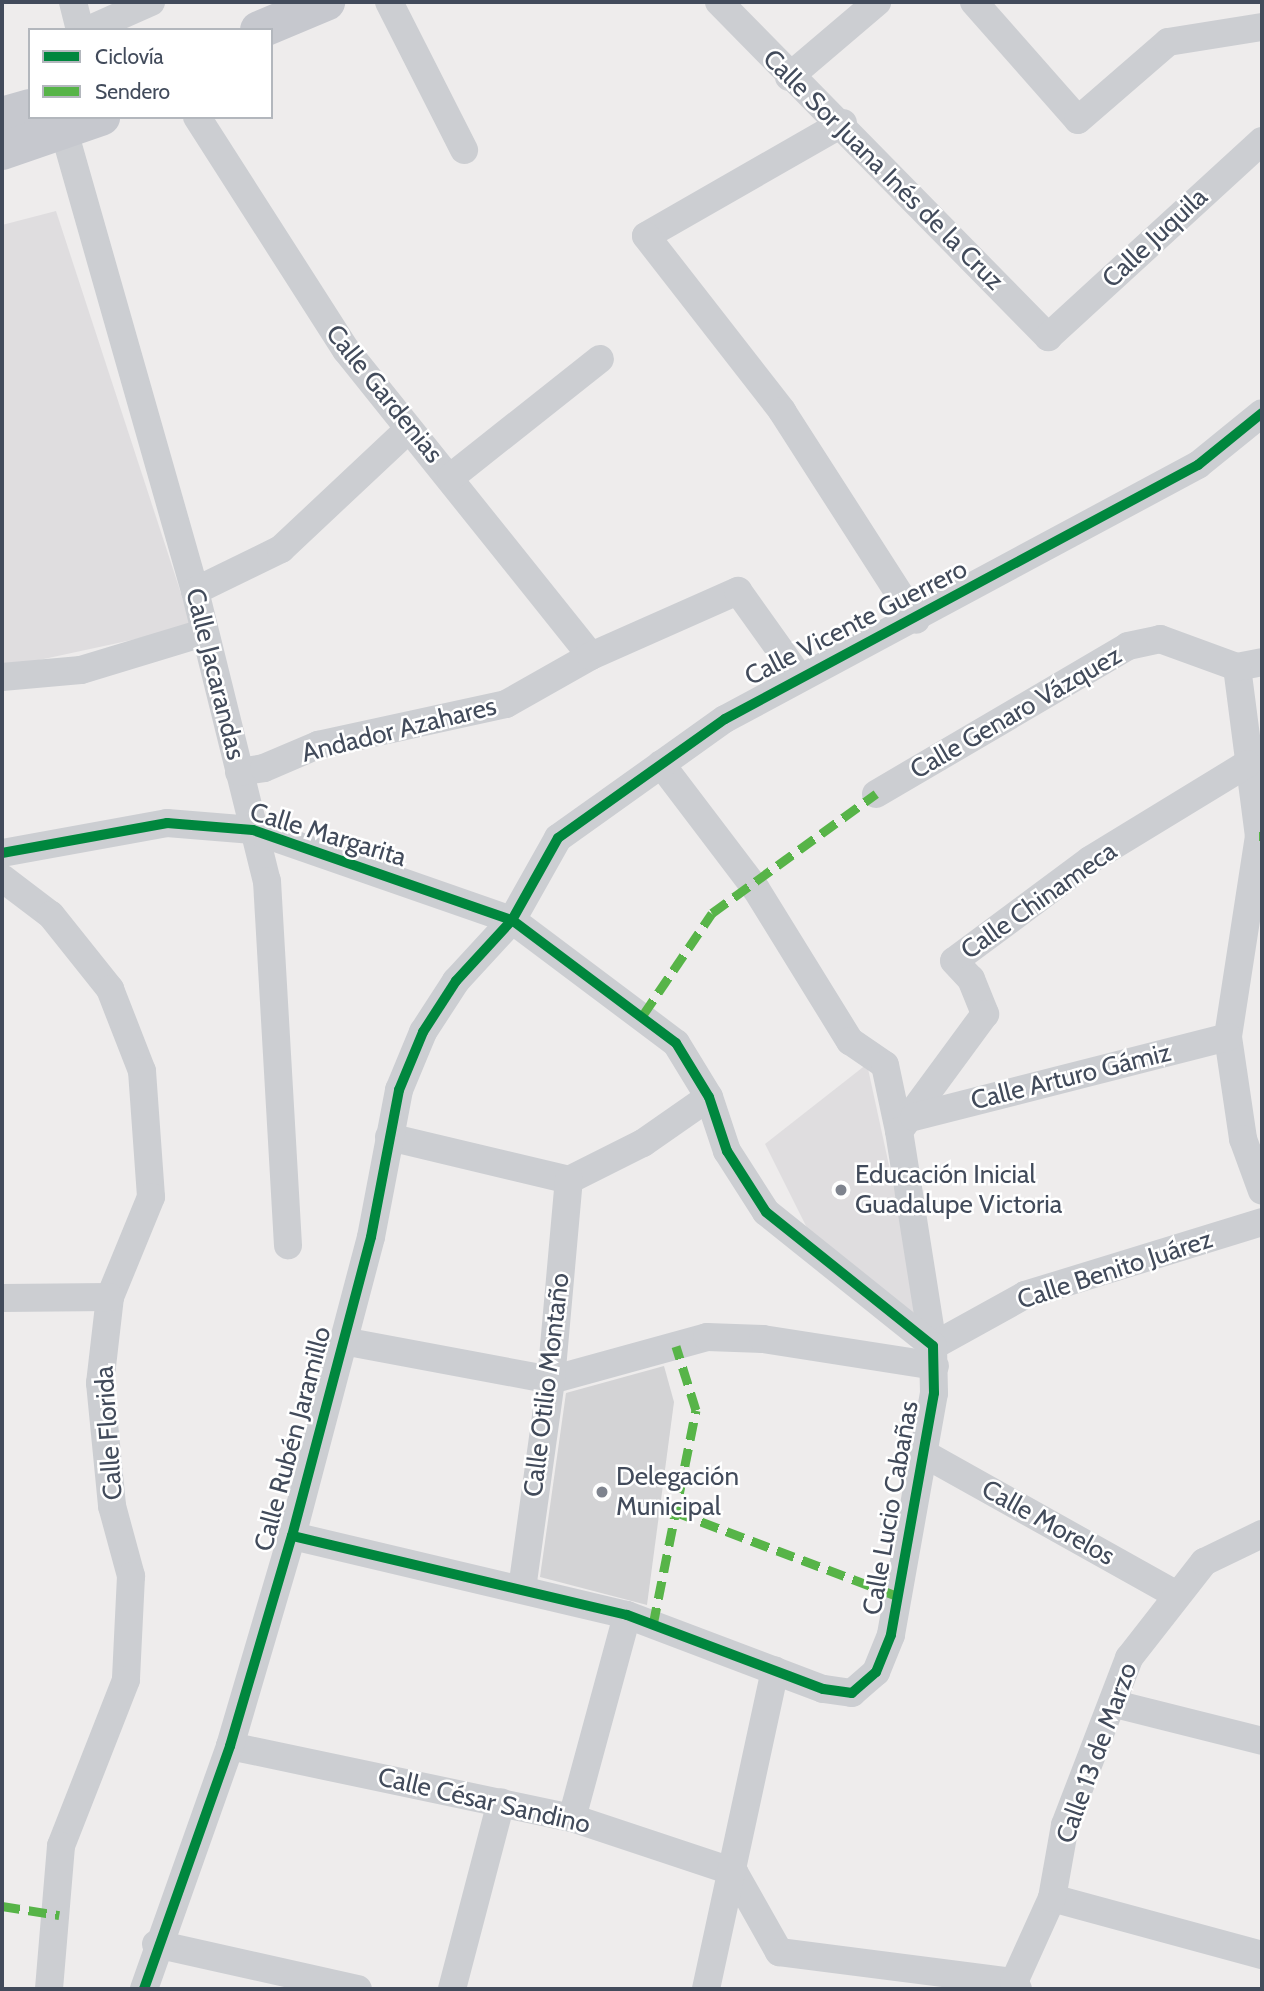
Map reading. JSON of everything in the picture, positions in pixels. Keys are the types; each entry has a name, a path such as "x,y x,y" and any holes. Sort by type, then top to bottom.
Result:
{"main road":[{"path":"264,28 326,2"},
{"path":"2,116 28,109"},
{"path":"2,151 63,125 91,119"}],"street":[{"path":"73,2 80,28"},
{"path":"92,28 151,2"},
{"path":"389,2 464,150"},
{"name":"Calle Sor Juana Inés de la Cruz","path":"719,2 789,77 843,122 1048,337"},
{"path":"789,77 877,2"},
{"path":"974,2 1078,120 1168,42 1262,27"},
{"name":"Calle Gardenias","path":"198,119 287,266 409,429 452,477 591,656"},
{"path":"843,122 646,236 782,411 916,620"},
{"name":"Calle Jacarandas","path":"63,125 195,591 203,633 253,830 273,940 288,1245"},
{"name":"Calle Juquila","path":"1048,337 1262,141"},
{"path":"452,477 600,359"},
{"name":"Calle Vicente Guerrero","path":"512,919 558,838 661,764 798,675 916,620 1198,465 1262,413"},
{"path":"195,591 281,549 409,429"},
{"name":"Andador Azahares","path":"239,772 264,768 318,745 506,704 591,656 738,591 798,675"},
{"path":"2,677 80,670 203,633"},
{"name":"Calle Genaro Vázquez","path":"876,794 1128,646 1160,639 1250,665"},
{"path":"1250,665 1247,764 1259,836 1228,1037 1253,1138 1262,1192"},
{"name":"Calle Lucio Cabañas","path":"292,1536 627,1615 823,1689 852,1693 876,1672 891,1636 934,1356 906,1124 885,1065 850,1041 757,889 661,764"},
{"name":"Calle Chinameca","path":"906,1124 985,1014 971,979 954,961 1090,860 1247,764"},
{"name":"Calle Margarita","path":"2,853 167,823 253,830 512,919"},
{"name":"Calle Florida","path":"2,878 51,915 110,989 142,1071 151,1197 110,1297 100,1383 112,1506 131,1576 132,1623 126,1680 61,1846 48,1989"},
{"path":"512,919 677,1043 709,1097 727,1151 766,1212 934,1356"},
{"name":"Calle Rubén Jaramillo","path":"144,1989 156,1944 230,1746 292,1536 343,1341 389,1136 423,1032 456,981 512,919"},
{"name":"Calle Arturo Gámiz","path":"906,1124 1228,1037"},
{"path":"389,1136 569,1180 643,1143 709,1097"},
{"name":"Calle Otilio Montaño","path":"522,1589 551,1380 569,1180"},
{"name":"Calle Benito Juárez","path":"934,1356 1025,1295 1262,1222"},
{"path":"2,1298 110,1297"},
{"path":"343,1341 551,1380 707,1338 763,1339 934,1356"},
{"name":"Calle Morelos","path":"921,1452 1175,1594"},
{"name":"Calle 13 de Marzo","path":"734,1872 779,1952 1016,1986 1052,1898 1065,1825 1115,1704 1129,1658 1175,1594 1204,1562 1262,1534"},
{"path":"572,1818 627,1615"},
{"path":"706,1989 734,1872 775,1670"},
{"path":"1115,1704 1262,1741"},
{"name":"Calle César Sandino","path":"230,1746 572,1818 734,1872"},
{"path":"452,1989 500,1802"},
{"path":"1052,1898 1262,1955"},
{"path":"156,1944 358,1989"}],"shaded area":[{"path":"56,211 192,627 2,668 2,225"},
{"name":"Educación Inicial Guadalupe Victoria","path":"867,1064 924,1327 811,1236 765,1144"}],"building":[{"name":"Delegación Municipal","path":"664,1366 674,1402 647,1605 540,1577 566,1393"}],"marked path":[{"path":"643,1015 712,913 876,794"},
{"path":"653,1625 696,1410 676,1346"},
{"path":"676,1512 897,1596"},
{"path":"2,1906 59,1915"}],"cycle path":[{"path":"144,1989 230,1746 292,1536 371,1237 399,1090 423,1032 456,981 512,920 558,838 725,719 1198,465 1262,413"},
{"path":"2,853 167,823 253,830 512,920 676,1043 709,1097 727,1151 766,1212 933,1346 934,1393 891,1635 876,1672 852,1693 823,1689 627,1615 292,1536"}],"place":[{"name":"Educación Inicial Guadalupe Victoria","path":"841,1190"},
{"name":"Delegación Municipal","path":"602,1492"}]}
